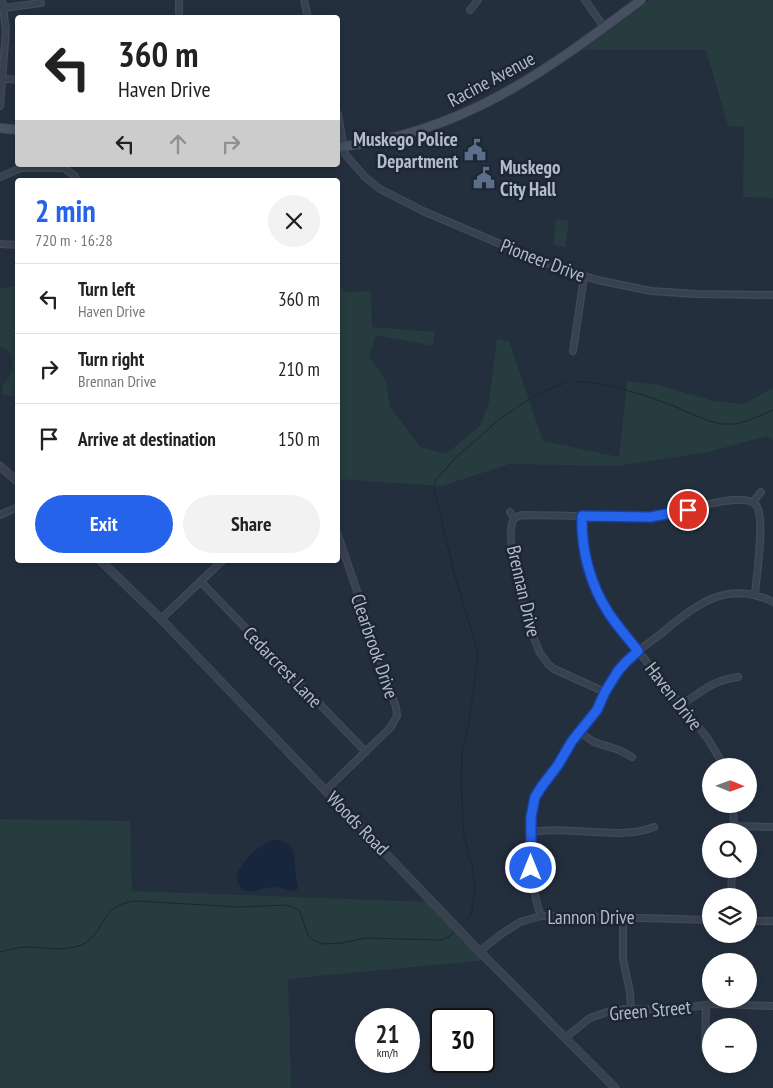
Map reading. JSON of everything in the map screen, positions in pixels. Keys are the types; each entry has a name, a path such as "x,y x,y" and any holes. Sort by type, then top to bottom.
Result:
{"main road":[{"name":"Racine Avenue","path":"340,146 388,138 426,128 482,106 528,81 641,0"},
{"path":"0,128 15,130"}],"street":[{"path":"0,106 6,30 2,0"},
{"path":"179,0 180,15"},
{"path":"304,0 307,15"},
{"path":"470,10 478,0"},
{"path":"585,0 604,27"},
{"path":"4,8 41,3"},
{"path":"1,79 15,80"},
{"name":"Pioneer Drive","path":"340,146 365,177 392,196 540,261 584,277 665,292 773,295"},
{"path":"0,177 21,168 64,168 76,178"},
{"path":"1,243 15,245"},
{"path":"573,351 584,277"},
{"path":"0,466 15,479"},
{"path":"755,595 760,528 758,509 753,502 762,492"},
{"name":"Brennan Drive","path":"605,692 554,669 540,653 513,562 511,534 514,518 522,515 650,517 673,514 718,503 743,500 753,502"},
{"path":"0,515 15,508"},
{"path":"510,512 514,518"},
{"name":"Haven Drive","path":"582,516 583,544 597,592 608,613 682,704 720,758"},
{"name":"Clearbrook Drive","path":"326,790 391,727 396,721 397,711 340,541"},
{"name":"Woods Road","path":"103,563 161,619 480,951 615,1088"},
{"path":"161,619 220,563"},
{"name":"Cedarcrest Lane","path":"201,582 366,752"},
{"path":"541,916 532,882 531,817 535,797 579,732 597,710 618,671 638,651 704,601 728,594 755,595 773,602"},
{"path":"682,704 714,683 726,678 738,677"},
{"path":"579,732 594,742 619,750 632,757"},
{"path":"532,832 550,830 638,832 654,827"},
{"path":"757,828 773,827"},
{"name":"Lannon Drive","path":"480,951 520,922 541,916 702,920"},
{"path":"623,917 623,959 630,992 631,1009"},
{"path":"757,921 773,921"},
{"name":"Green Street","path":"565,1038 583,1023 597,1015 613,1010 670,1010 702,1006"},
{"name":"Green Street","path":"757,1006 773,1006"}],"green space":[{"path":"650,0 773,0 773,198 743,197 744,127 728,126 706,50 583,50"},
{"path":"556,219 569,221 565,247 553,245"},
{"path":"15,285 15,396 3,395 2,387 11,373 13,363 8,351 0,346 0,289"},
{"path":"340,287 346,292 371,291 372,327 435,332 433,346 376,335 369,356 386,381 390,407 420,447 446,454 480,426 489,402 497,339 509,341 543,441 619,457 627,381 660,385 713,401 744,404 773,388 773,440 767,436 709,452 617,466 509,464 442,486 340,479"},
{"path":"0,819 130,821 132,891 430,902 486,960 288,979 291,1088 0,1088"}],"water":[{"path":"272,840 286,843 293,851 298,889 290,890 269,887 247,892 239,884 236,876 246,859"}],"waterway":[{"path":"574,381 611,386 635,393 717,423 733,424 743,422 773,410"},
{"path":"463,923 471,916 475,888 472,866 464,836 461,784 462,755 468,728 478,657 454,573 434,489 435,481 454,459 501,418 537,394 568,382"},
{"path":"0,952 24,947 61,949 81,945 95,934 109,913 115,908 124,903 136,901 238,907 287,905 300,911 308,936 323,944 342,943 365,938 440,940 450,936 456,930"}],"place":[{"name":"Muskego Police Department","path":"475,150"},
{"name":"Muskego City Hall","path":"484,178"}],"route":[{"path":"531,868 531,817 535,797 562,759 572,741 597,710 618,671 638,651 608,613 597,592 583,544 581,531 582,516 640,518 688,510"}]}
